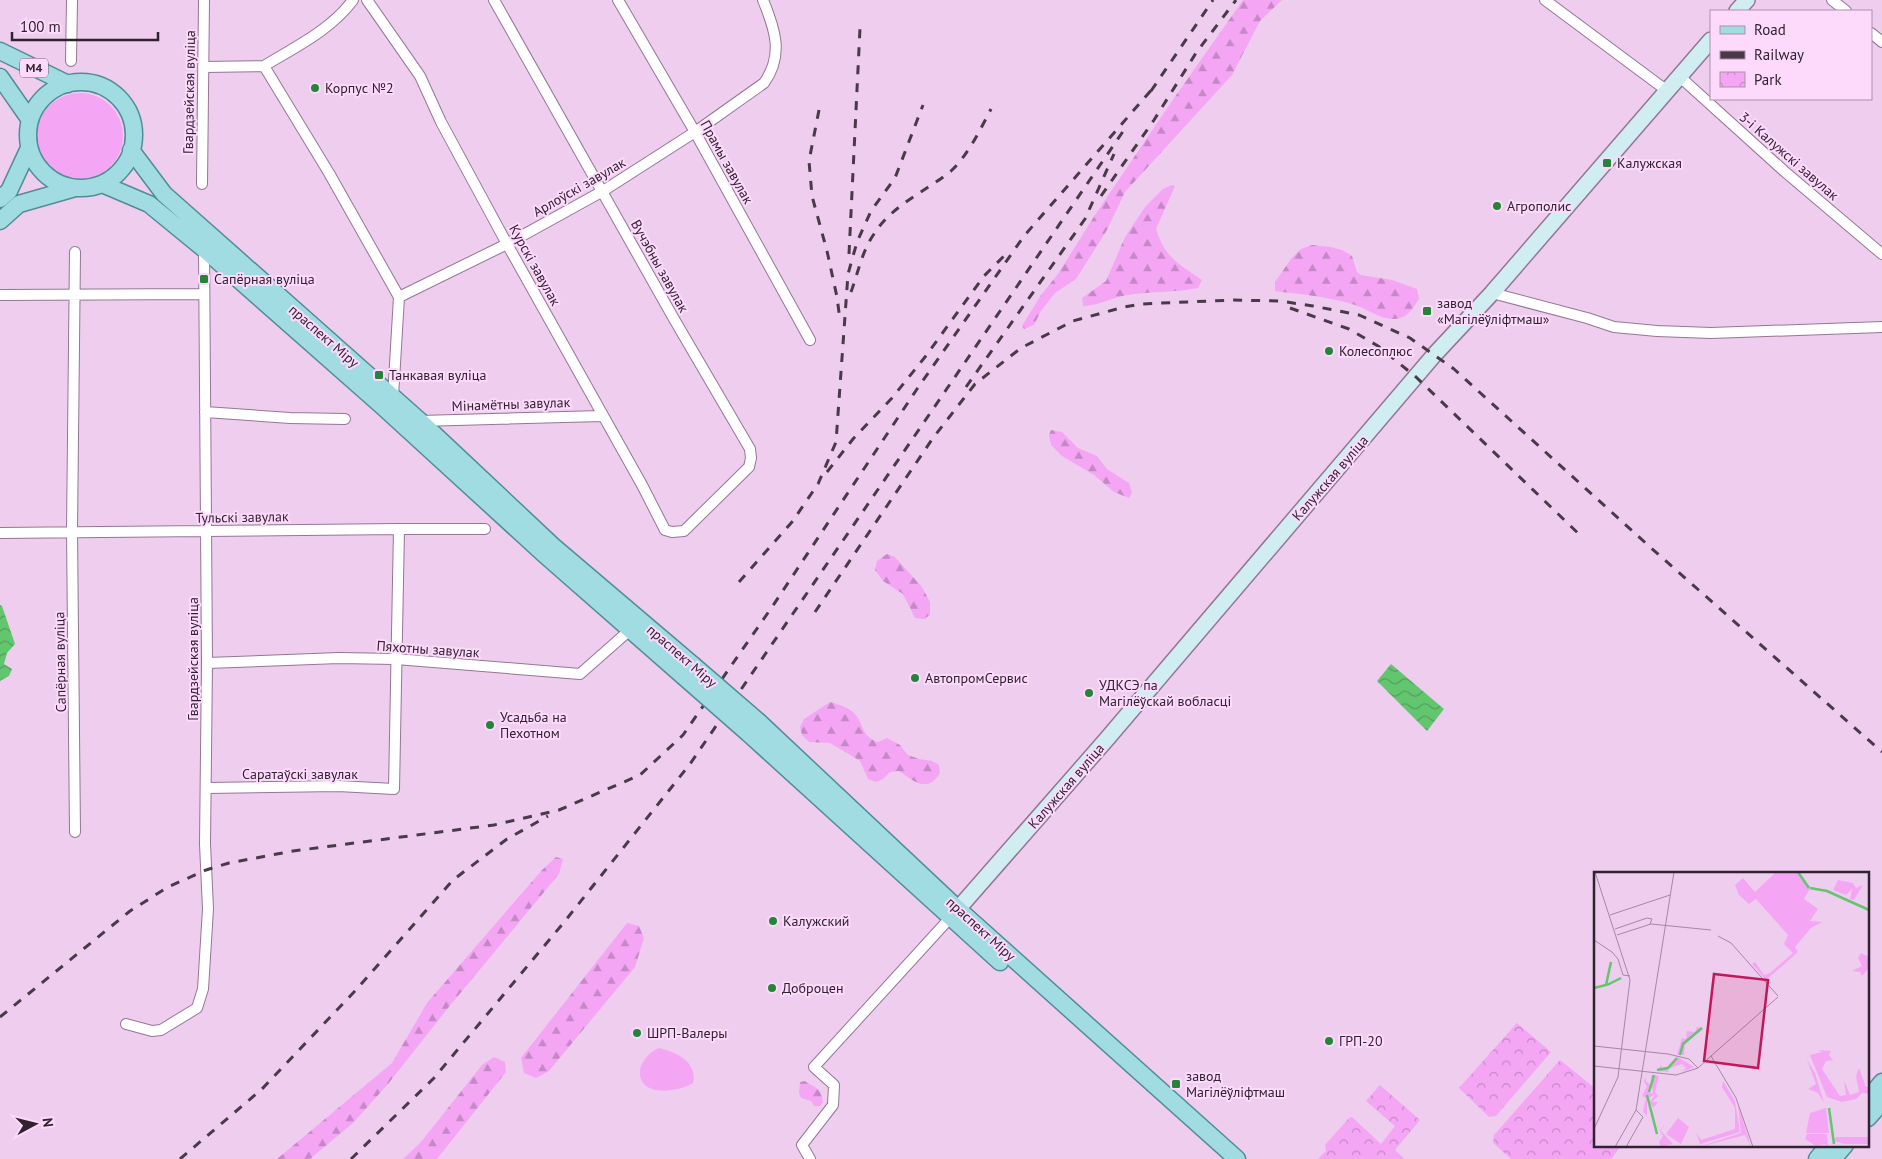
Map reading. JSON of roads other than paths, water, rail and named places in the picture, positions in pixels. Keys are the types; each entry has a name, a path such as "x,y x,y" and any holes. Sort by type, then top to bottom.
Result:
{"main road":[{"name":"М4","path":"0,51 68,84"},
{"name":"М4","path":"0,77 30,120"},
{"path":"87,83 104,88 125,106 132,123 133,141 128,159 117,174 102,184 75,188 57,183 49,178 37,164 30,148 28,139 33,112 44,97 68,84 87,83"},
{"path":"0,199 8,191 30,148"},
{"name":"праспект Міру","path":"131,150 164,194 420,421 688,671 753,728 1220,1159"},
{"name":"праспект Міру","path":"102,184 149,204 382,406 545,555 631,629 688,671"},
{"path":"0,221 19,204 75,188"},
{"name":"праспект Міру","path":"954,914 1237,1159"},
{"path":"1870,1097 1882,1082"},
{"path":"1870,1116 1882,1102"},
{"path":"1817,1159 1827,1146"},
{"path":"1833,1159 1844,1146"}],"street":[{"path":"71,61 72,0"},
{"name":"Гвардзейская вуліца","path":"202,184 204,0"},
{"path":"203,67 264,66 329,25 344,13 353,0"},
{"name":"Курскі завулак","path":"367,0 420,76 441,122 665,530 672,532 684,531"},
{"name":"Вучэбны завулак","path":"494,0 674,319 750,449 749,467 684,531"},
{"name":"Прамы завулак","path":"618,0 695,132 810,340"},
{"name":"Арлоўскі завулак","path":"399,297 507,244 603,191 695,132 764,83 772,73 776,52 774,27 763,0"},
{"path":"1545,0 1666,90"},
{"path":"1738,10 1747,0"},
{"path":"1832,0 1845,10"},
{"path":"1872,34 1882,42"},
{"name":"Калужская вуліца","path":"954,914 1113,732 1435,354 1492,293 1710,41"},
{"path":"264,66 329,173 399,297 393,397"},
{"name":"3-і Калужскі завулак","path":"1678,76 1784,171 1882,254"},
{"name":"Гвардзейская вуліца","path":"126,1024 152,1031 161,1030 197,1008 203,989 208,909 205,844 207,663 203,230"},
{"name":"Сапёрная вуліца","path":"74,832 72,532 75,252"},
{"path":"1492,293 1588,318 1614,328 1648,331 1711,333 1882,327"},
{"path":"0,295 204,294"},
{"path":"204,412 290,418 345,418"},
{"name":"Мінамётны завулак","path":"420,421 602,416"},
{"path":"396,659 399,529"},
{"name":"Тульскі завулак","path":"0,533 484,529"},
{"name":"Пяхотны завулак","path":"207,663 339,658 396,659 580,674 631,629"},
{"name":"Саратаўскі завулак","path":"207,788 338,786 394,789 396,659"},
{"path":"810,1159 802,1145 833,1105 834,1085 814,1067 954,914"}],"water":[{"path":"0,605 2,606 15,644 7,653 4,664 12,669 9,676 0,681"},
{"path":"1391,664 1444,709 1427,731 1377,681"}],"railway":[{"path":"1151,91 1213,0"},
{"path":"1101,196 1154,120 1196,53 1236,0"},
{"path":"849,254 860,28"},
{"path":"0,1017 130,911 168,887 206,870 229,863 293,851 494,825 559,810 640,775 683,735 772,607 917,389 1024,236 1154,87"},
{"path":"739,582 792,522 818,484 836,442 848,274 857,242 871,211 895,178 923,105"},
{"path":"851,292 866,248 881,224 899,207 941,179 957,165 973,142 991,109"},
{"path":"819,110 809,161 812,196 827,251 840,320"},
{"path":"351,1159 434,1078 565,921 690,764 1124,130"},
{"path":"966,387 1085,219 1114,154"},
{"path":"827,472 853,439 892,398 925,357 984,276 1004,256"},
{"path":"815,612 933,438 975,384 1021,348 1073,321 1124,307 1141,304 1233,300 1280,301 1359,315 1410,338 1454,369 1650,547 1882,752"},
{"path":"1290,308 1349,329 1378,346 1416,377 1583,538"},
{"path":"180,1159 262,1089 354,992 453,880 507,839 548,816"}],"place":[{"name":"Корпус №2","path":"315,88"},
{"name":"Калужская","path":"1607,163"},
{"name":"Агрополис","path":"1497,206"},
{"name":"Сапёрная вуліца","path":"204,279"},
{"name":"завод «Магілёўліфтмаш»","path":"1427,311"},
{"name":"Колесоплюс","path":"1329,351"},
{"name":"Танкавая вуліца","path":"379,375"},
{"name":"АвтопромСервис","path":"915,678"},
{"name":"УДКСЭ па Магілёўскай вобласці","path":"1089,693"},
{"name":"Усадьба на Пехотном","path":"490,725"},
{"name":"Калужский","path":"773,921"},
{"name":"Доброцен","path":"772,988"},
{"name":"ШРП-Валеры","path":"637,1033"},
{"name":"ГРП-20","path":"1329,1041"},
{"name":"завод Магілёўліфтмаш","path":"1176,1084"}]}
